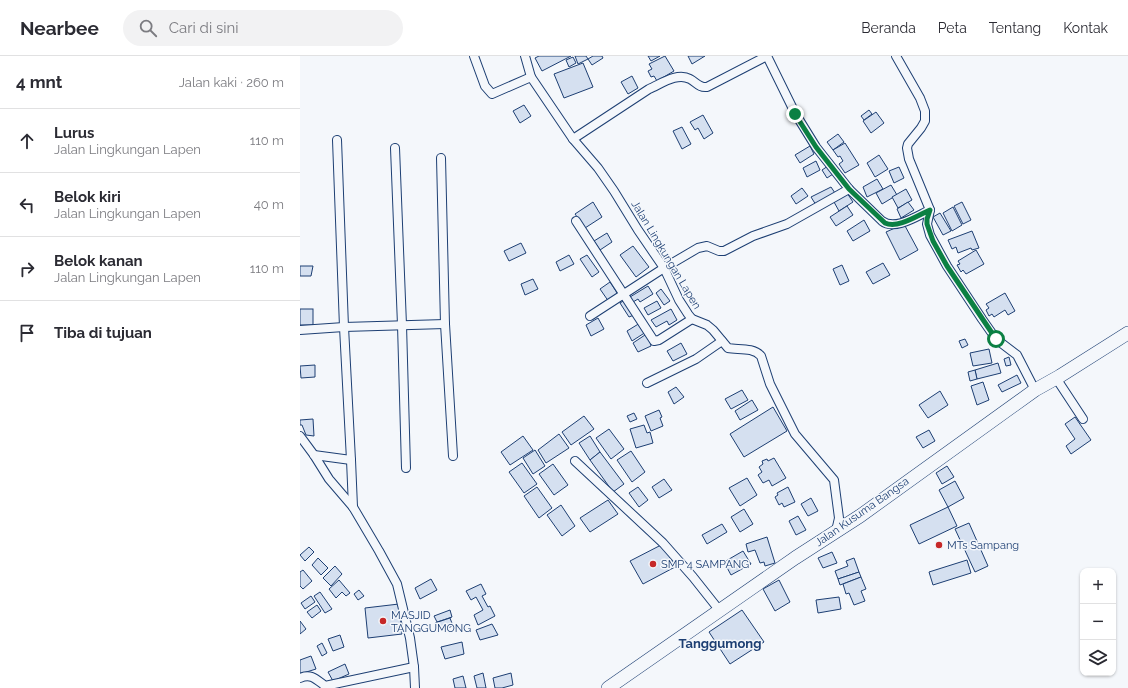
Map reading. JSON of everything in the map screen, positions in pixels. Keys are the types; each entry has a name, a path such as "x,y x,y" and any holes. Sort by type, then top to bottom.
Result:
{"main road":[{"name":"Jalan Kusuma Bangsa","path":"608,688 860,516 1035,390 1123,336"}],"street":[{"path":"474,56 485,86 492,94 531,77"},
{"name":"Jalan Lingkungan Lapen","path":"525,56 531,77 573,139 606,178 664,268 679,300 692,319 707,325 729,348 753,351 761,356 770,384 795,434 834,480 839,518 836,531"},
{"path":"573,139 649,89 662,83 680,76 690,79 703,88 709,87 767,56 795,114 816,147 849,189 882,221 888,224 899,224 930,210"},
{"path":"896,56 920,98 925,111 925,121 908,144 907,148 909,159 930,210 927,219 928,228 933,241 947,266 996,339 1017,355 1035,390"},
{"path":"336,140 353,507"},
{"path":"395,148 406,468"},
{"path":"441,158 445,324 453,456"},
{"path":"590,316 664,268 704,246 719,251 724,251 752,236 787,224 849,189"},
{"path":"576,221 625,294 654,341 659,340 692,319"},
{"path":"300,330 445,324"},
{"path":"647,383 696,359 722,342"},
{"path":"1056,378 1083,419"},
{"path":"300,436 314,455 328,479 353,507 379,550 397,584 410,638 415,688"},
{"path":"314,455 351,460"},
{"path":"575,461 663,543 720,611"},
{"path":"300,678 310,675 325,686 414,667"}],"building":[{"path":"539,56 571,56 542,71 535,58"},
{"path":"575,56 586,56 588,59 578,64"},
{"path":"593,56 602,56 603,58 592,65 588,59"},
{"path":"648,56 660,56 651,61"},
{"path":"665,56 674,71 657,81 654,76 651,77 648,71 652,69 649,64"},
{"path":"688,56 705,56 692,64"},
{"path":"573,57 576,63 569,67 566,60"},
{"path":"583,63 593,87 564,98 554,74"},
{"path":"632,76 638,88 628,94 621,82"},
{"path":"524,105 531,116 520,123 513,111"},
{"path":"869,110 872,114 864,120 861,116"},
{"path":"876,112 884,123 871,133 863,121"},
{"path":"703,115 713,133 704,139 698,128 695,130 690,122"},
{"path":"682,127 691,144 682,149 673,131"},
{"path":"838,134 844,142 833,150 827,142"},
{"path":"845,143 859,165 845,173 839,164 843,161 833,150"},
{"path":"810,146 814,154 800,163 795,155"},
{"path":"879,155 888,169 875,177 867,163"},
{"path":"816,161 820,170 807,177 803,168"},
{"path":"828,166 833,174 827,178 822,170"},
{"path":"899,167 904,178 894,183 889,171"},
{"path":"877,179 883,189 867,197 863,187"},
{"path":"891,185 897,195 882,204 876,193"},
{"path":"831,187 837,196 816,205 811,197"},
{"path":"802,188 808,196 796,204 791,196"},
{"path":"906,189 912,200 898,208 892,197"},
{"path":"847,193 853,202 839,211 834,202"},
{"path":"593,202 602,217 585,228 575,214"},
{"path":"908,202 914,210 901,218 897,209"},
{"path":"962,202 971,220 963,224 954,206"},
{"path":"847,206 853,215 836,226 830,217"},
{"path":"953,207 962,225 952,231 943,213"},
{"path":"940,213 951,231 943,235 933,217"},
{"path":"864,220 870,231 853,241 847,231"},
{"path":"904,224 918,250 900,260 886,232"},
{"path":"972,231 979,248 972,250 971,248 958,253 956,247 952,249 948,240"},
{"path":"607,233 612,242 600,250 594,241"},
{"path":"521,243 526,253 509,261 504,251"},
{"path":"633,246 649,267 636,277 620,255"},
{"path":"976,250 984,264 966,274 963,270 961,272 957,265 960,264 958,261"},
{"path":"569,255 574,264 560,271 556,262"},
{"path":"587,255 599,272 592,277 580,259"},
{"path":"883,263 890,275 873,284 866,272"},
{"path":"842,265 849,281 840,285 833,269"},
{"path":"300,266 313,266 311,276 300,276"},
{"path":"533,279 538,289 525,295 521,284"},
{"path":"610,282 619,296 609,302 600,289"},
{"path":"648,286 653,294 640,302 638,299 633,302 630,297"},
{"path":"661,289 670,301 664,305 656,293"},
{"path":"1005,293 1015,311 1008,315 1005,310 994,317 992,314 989,316 986,310 989,308 986,304"},
{"path":"625,300 634,315 629,317 620,303"},
{"path":"657,301 661,308 648,315 644,308"},
{"path":"300,309 313,309 313,325 300,325"},
{"path":"671,309 677,320 669,325 667,321 656,327 651,320"},
{"path":"598,318 604,329 591,336 586,325"},
{"path":"640,323 646,332 632,341 627,331"},
{"path":"648,333 651,346 638,352 633,343"},
{"path":"965,339 968,345 962,348 959,341"},
{"path":"681,343 687,354 673,361 667,351"},
{"path":"989,349 992,363 973,366 970,353"},
{"path":"1009,357 1011,365 1006,366 1004,359"},
{"path":"998,363 1001,373 977,379 975,370"},
{"path":"315,365 315,377 301,378 300,366"},
{"path":"975,370 977,379 970,381 968,372"},
{"path":"1017,375 1021,383 1002,392 998,385"},
{"path":"983,382 989,400 977,405 971,386"},
{"path":"676,387 684,397 674,404 668,392"},
{"path":"742,390 748,400 731,409 725,399"},
{"path":"940,391 948,405 928,418 919,405"},
{"path":"752,400 758,410 740,420 735,411"},
{"path":"773,407 787,431 744,457 730,434"},
{"path":"659,410 662,417 660,418 663,426 651,431 645,416"},
{"path":"634,413 637,419 630,422 627,416"},
{"path":"584,416 594,429 571,445 562,432"},
{"path":"1075,417 1091,440 1071,454 1066,446 1075,439 1065,424"},
{"path":"313,419 314,436 306,435 302,425 300,425 300,420"},
{"path":"644,425 647,433 650,432 653,443 636,448 630,429"},
{"path":"609,429 624,449 611,459 596,438"},
{"path":"929,430 935,441 923,448 916,437"},
{"path":"559,434 569,448 546,463 538,450"},
{"path":"523,436 533,450 510,465 501,452"},
{"path":"590,436 600,452 590,460 579,443"},
{"path":"535,450 545,466 533,474 523,458"},
{"path":"631,451 645,472 632,482 617,460"},
{"path":"600,452 624,484 613,492 590,460"},
{"path":"774,458 786,478 772,486 769,480 763,483 758,475 762,472 759,467 763,464 762,461 767,459 768,461"},
{"path":"522,463 537,484 524,493 509,472"},
{"path":"553,464 568,485 554,495 539,474"},
{"path":"947,466 954,477 942,484 936,473"},
{"path":"747,478 757,495 740,506 729,488"},
{"path":"664,479 672,490 659,498 652,487"},
{"path":"955,481 964,498 948,507 939,490"},
{"path":"537,487 552,508 539,518 524,496"},
{"path":"638,487 648,500 639,507 629,493"},
{"path":"788,487 795,502 784,507 782,503 779,505 775,497 778,495 777,493"},
{"path":"811,498 818,511 808,516 801,504"},
{"path":"608,500 618,514 590,532 580,518"},
{"path":"561,505 575,526 562,536 547,515"},
{"path":"948,507 957,526 919,544 910,525"},
{"path":"744,509 753,524 740,532 731,517"},
{"path":"798,516 806,530 796,535 789,521"},
{"path":"969,523 988,566 975,572 955,529"},
{"path":"722,524 727,532 707,544 702,535"},
{"path":"767,537 775,563 765,566 764,562 760,563 755,550 748,552 746,544"},
{"name":"SMP 4 SAMPANG","path":"663,544 675,567 643,584 630,561"},
{"path":"309,547 314,552 305,561 300,555"},
{"path":"743,551 751,564 731,575 724,562"},
{"path":"832,552 837,563 823,568 818,558"},
{"path":"318,558 328,568 321,575 312,565"},
{"path":"854,558 859,572 838,579 835,571 848,566 846,561"},
{"path":"967,560 971,573 933,585 929,572"},
{"path":"335,566 342,574 331,586 323,578"},
{"path":"303,570 312,581 303,589 300,586 300,572"},
{"path":"859,572 861,577 840,585 838,579"},
{"path":"861,577 866,589 861,591 865,601 854,605 849,593 846,594 843,584"},
{"path":"431,579 437,590 420,599 415,588"},
{"path":"339,580 350,593 346,596 342,592 336,598 329,589"},
{"path":"779,580 790,602 775,611 763,589"},
{"path":"481,584 486,594 482,596 488,607 490,606 495,616 478,625 474,615 483,610 476,597 471,600 466,591"},
{"path":"359,590 364,596 358,600 354,594"},
{"path":"320,592 332,609 325,613 314,596"},
{"path":"311,596 315,602 305,609 301,603"},
{"path":"839,597 841,609 818,613 816,600"},
{"name":"MASJID TANGGUMONG","path":"399,604 402,634 368,638 365,608"},
{"path":"317,605 321,611 312,618 307,612"},
{"path":"450,610 452,617 437,622 434,616"},
{"path":"742,610 764,642 730,664 709,632"},
{"path":"450,618 453,626 438,631 435,623"},
{"path":"300,621 306,629 300,634"},
{"path":"492,624 498,635 480,640 476,630"},
{"path":"340,635 344,647 333,651 328,639"},
{"path":"462,642 464,654 445,659 441,647"},
{"path":"322,643 327,653 322,656 317,646"},
{"path":"311,656 316,669 300,674 300,660"},
{"path":"345,664 349,674 333,681 328,672"},
{"path":"483,673 486,688 477,688 474,676"},
{"path":"511,673 513,685 495,688 493,678"},
{"path":"463,676 466,688 455,688 453,679"}],"place":[{"name":"MTs Sampang","path":"939,545"},
{"name":"SMP 4 SAMPANG","path":"653,564"},
{"name":"MASJID TANGGUMONG","path":"383,621"}],"district":[{"name":"Tanggumong","path":"720,643"}],"route":[{"path":"795,114 816,147 849,189 882,221 888,224 899,224 930,210 927,224 933,241 947,266 996,339"}]}
